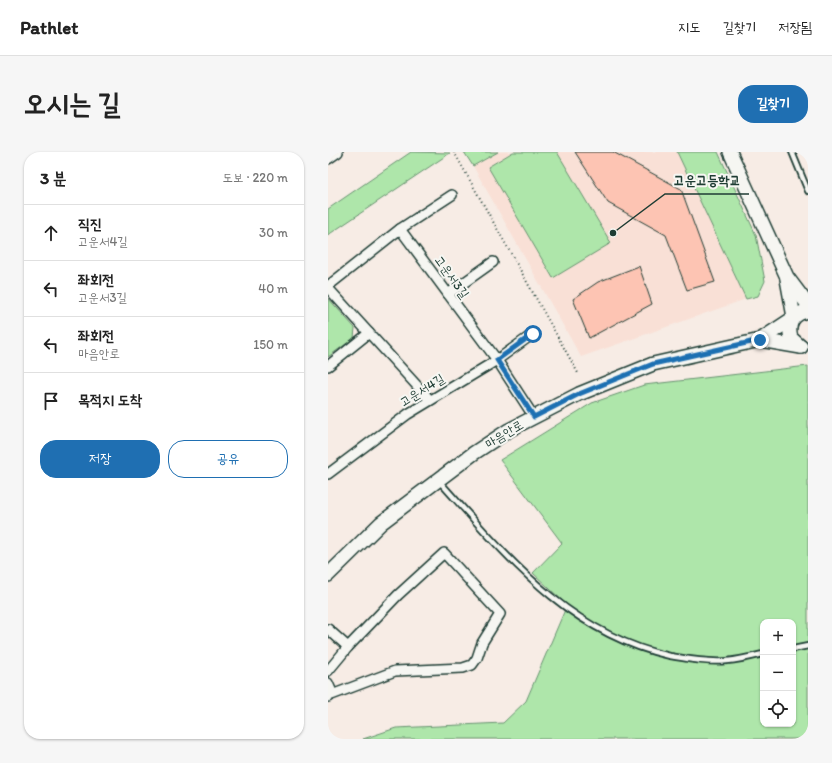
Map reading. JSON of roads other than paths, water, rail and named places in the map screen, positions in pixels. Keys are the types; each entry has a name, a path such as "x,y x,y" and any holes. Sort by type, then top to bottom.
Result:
{"street":[{"path":"328,159 338,152"},
{"path":"733,154 787,277 808,305"},
{"path":"430,400 328,287 400,229 452,195"},
{"name":"고운서3길","path":"400,229 497,360 534,417"},
{"path":"448,294 493,262"},
{"path":"787,277 793,318 789,332 791,338 804,347"},
{"path":"760,340 798,314 808,311"},
{"path":"328,366 369,333"},
{"name":"고운서4길","path":"328,474 374,438 430,400 497,360 533,334"},
{"path":"760,340 804,347"},
{"name":"마음안로","path":"328,576 381,523 474,452 534,417 579,394 653,364 760,340"},
{"path":"328,671 348,647 398,595 444,553 500,614 482,643 477,658 472,665 464,668 395,671 328,697"},
{"path":"328,629 348,647"},
{"path":"328,683 331,690 328,697"}],"lane":[{"path":"792,152 808,191"},
{"path":"438,480 520,570 564,608 609,635 648,651 689,660 726,661 760,655"},
{"path":"796,648 808,646"}],"place":[{"name":"고운고등학교","path":"613,233"}]}
